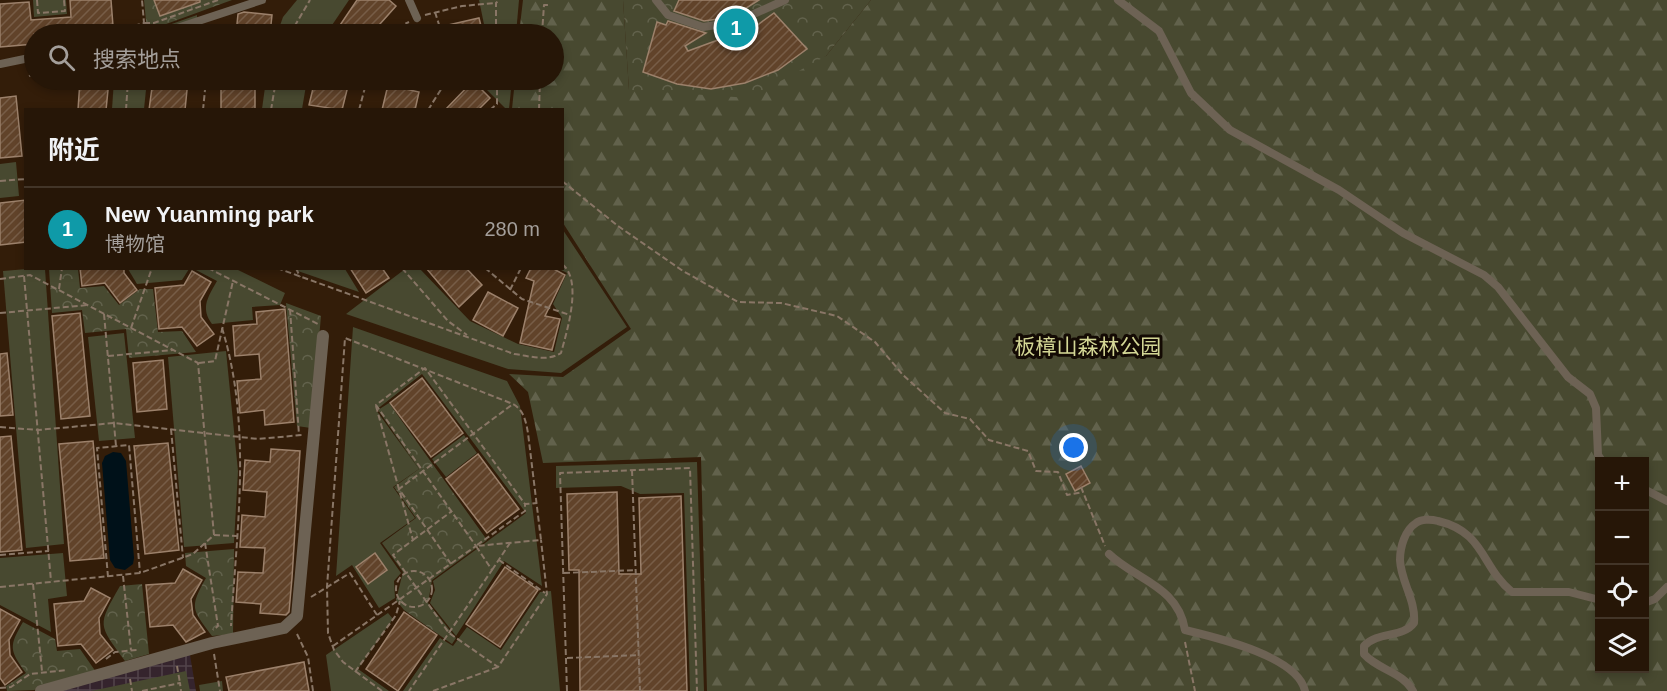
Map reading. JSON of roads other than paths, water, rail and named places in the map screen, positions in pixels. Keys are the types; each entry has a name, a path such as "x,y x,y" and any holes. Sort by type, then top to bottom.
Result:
{"street":[{"path":"41,691 175,653 211,637 230,639 284,628 297,616 323,336"}],"lane":[{"path":"189,24 262,0"},
{"path":"409,0 417,18"},
{"path":"656,0 668,15 702,27 736,22 785,0"},
{"path":"1118,0 1159,31 1191,93 1230,130 1339,190 1403,232 1484,275 1498,287 1568,377 1590,393 1596,408 1600,457"},
{"path":"0,64 24,59"},
{"path":"1649,492 1667,501"},
{"path":"1413,691 1401,678 1371,662 1364,654 1364,646 1370,640 1383,634 1410,629 1414,623 1413,604 1400,560 1407,532 1417,522 1431,519 1447,523 1468,535 1479,545 1505,586 1512,592 1569,592 1595,599"},
{"path":"1109,554 1121,566 1166,592 1183,618 1185,630 1238,643 1261,654 1298,676 1305,691"},
{"path":"1649,601 1655,599 1667,587"}],"place":[{"name":"New Yuanming park","path":"736,28"}],"park label":[{"name":"板樟山森林公园","path":"1088,346"}]}
